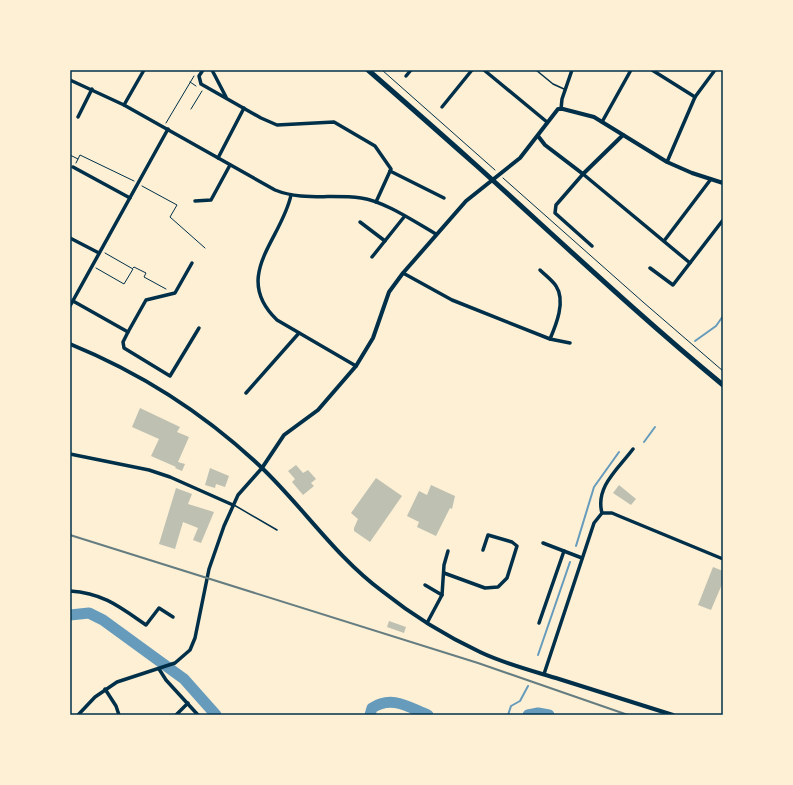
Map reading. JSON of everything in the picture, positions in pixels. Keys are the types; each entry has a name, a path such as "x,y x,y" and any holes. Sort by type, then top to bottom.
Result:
{"main road":[{"path":"368,70 477,166 605,284 666,338 723,385"}],"street":[{"path":"124,105 144,70"},
{"path":"203,70 199,76 200,82 261,118 277,125 334,122 374,146 389,165 390,171 376,202"},
{"path":"212,70 227,98"},
{"path":"406,76 411,70"},
{"path":"442,107 472,70"},
{"path":"484,70 547,122"},
{"path":"561,109 565,89 572,70"},
{"path":"602,122 631,70"},
{"path":"652,70 695,96"},
{"path":"667,162 695,96 715,70"},
{"path":"70,80 124,105 275,190 291,194 361,198 376,202 436,234"},
{"path":"78,117 92,89"},
{"path":"218,158 244,108"},
{"path":"78,715 105,689 130,677 175,663 187,654 193,646 209,569 233,505 245,487 262,468 284,435 318,410 356,366 373,338 389,292 403,273 466,201 520,158 538,136 555,111 561,109 594,117 667,162 723,183"},
{"path":"70,306 130,198 166,128"},
{"path":"592,246 556,215 554,210 556,205 583,174 604,156 623,135"},
{"path":"538,136 545,145 583,174 690,263"},
{"path":"195,201 211,200 230,165"},
{"path":"74,167 130,198"},
{"path":"390,171 444,198"},
{"path":"664,241 711,179"},
{"path":"291,194 287,208 261,261 258,283 261,298 268,311 277,320 356,366"},
{"path":"372,257 404,217"},
{"path":"650,268 673,285 723,220"},
{"path":"360,222 385,241"},
{"path":"70,238 100,252"},
{"path":"192,263 173,293 146,300 123,344 124,348 170,376 198,328"},
{"path":"540,270 556,286 559,294 558,316 550,339"},
{"path":"403,273 452,300 550,339 570,343"},
{"path":"73,301 128,332"},
{"path":"246,393 299,333"},
{"path":"70,344 126,370 174,398 215,427 262,468 348,562 382,592 427,623 482,653 673,715"},
{"path":"602,514 600,502 602,491 633,449"},
{"path":"70,454 170,476 233,505"},
{"path":"544,674 594,523 602,514 606,513 619,516 723,559"},
{"path":"444,573 484,588 498,587 507,578 516,546 512,542 488,535 483,550"},
{"path":"543,542 582,558"},
{"path":"540,623 564,551"},
{"path":"427,623 442,595 448,552"},
{"path":"425,585 442,595"},
{"path":"70,591 91,593 104,597 146,625 159,608 172,617"},
{"path":"162,668 166,680 198,715"},
{"path":"105,689 116,706 119,715"},
{"path":"176,715 188,703"}],"lane":[{"path":"536,70 553,84 565,89"},
{"path":"233,505 277,530"}],"path":[{"path":"382,70 643,302 723,371"},
{"path":"166,128 194,74"},
{"path":"190,82 196,86"},
{"path":"191,110 203,89"},
{"path":"70,155 78,159"},
{"path":"74,167 80,155 138,183 177,205 170,217 205,248"},
{"path":"100,252 133,269 134,267 146,273 144,277 173,293"},
{"path":"92,266 124,284 133,269"}],"building":[{"path":"140,408 180,427 177,432 189,437 178,462 185,464 182,471 151,456 159,439 132,427"},
{"path":"296,465 303,473 308,470 316,479 311,483 314,486 303,495 292,482 295,479 288,471"},
{"path":"210,468 229,476 225,487 216,484 215,488 205,485"},
{"path":"376,478 402,496 370,542 354,531 358,519 351,513"},
{"path":"431,485 455,496 452,509 450,508 436,536 417,527 419,522 407,516 419,491 427,495"},
{"path":"619,485 636,499 631,505 613,493"},
{"path":"176,488 192,494 188,504 214,512 201,543 193,540 198,528 183,522 175,549 159,544"},
{"path":"713,567 723,571 723,582 711,610 698,605"},
{"path":"389,621 406,627 404,633 387,627"}],"waterway":[{"path":"695,341 716,326 723,316"},
{"path":"644,442 655,427"},
{"path":"576,546 594,487 619,452"},
{"path":"538,655 570,562"},
{"path":"70,615 89,613 103,620 184,679 216,715"},
{"path":"508,715 511,706 520,701 528,686"},
{"path":"370,715 372,708 386,702 393,702 407,706 428,715"},
{"path":"528,715 538,713 549,715"}],"railway":[{"path":"70,535 478,663 628,715"}]}
